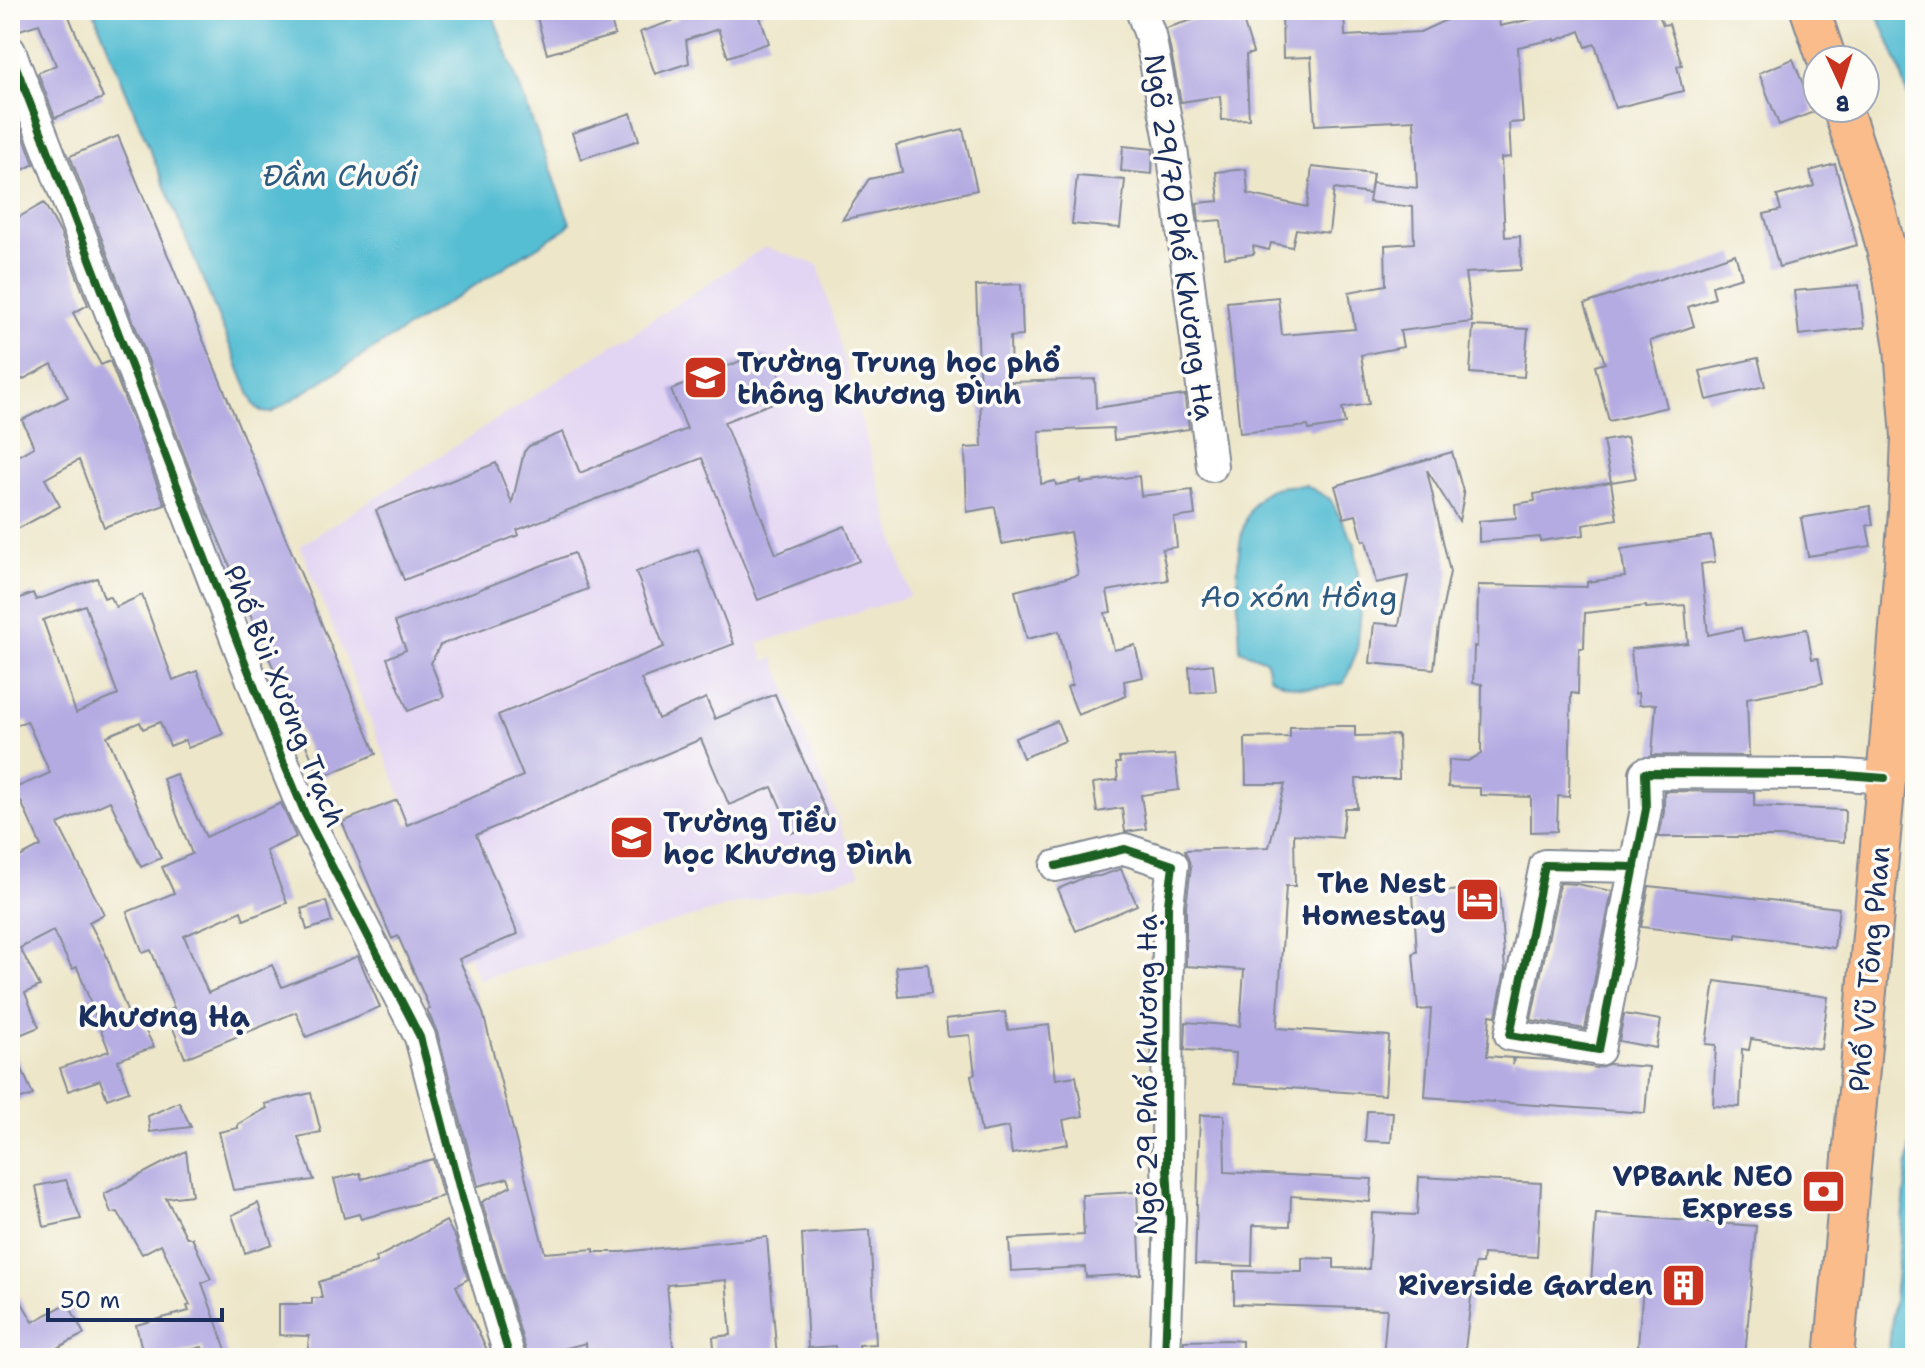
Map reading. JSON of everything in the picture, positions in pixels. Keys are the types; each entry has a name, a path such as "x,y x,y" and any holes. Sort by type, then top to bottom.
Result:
{"main road":[{"path":"1810,10 1822,44"},
{"name":"Phố Vũ Tông Phan","path":"1834,1358 1908,512 1911,437 1904,348 1893,277 1876,209 1847,124"}],"street":[{"name":"Ngõ 29/70 Phố Khương Hạ","path":"1141,10 1150,35 1173,156 1212,466"},
{"name":"Phố Bùi Xương Trạch","path":"11,58 305,814 420,1037 462,1198 510,1358"},
{"path":"1635,867 1545,865 1510,1035 1599,1050 1635,867 1646,809 1645,773 1833,774 1885,778"},
{"name":"Ngõ 29 Phố Khương Hạ","path":"1056,866 1125,849 1173,865 1168,904 1167,1152 1170,1219 1165,1358"}],"shaded area":[{"path":"765,247 818,265 910,596 758,643 765,661 774,658 860,875 729,906 479,980 300,546"}],"water":[{"name":"Đầm Chuối","path":"93,10 491,10 570,223 271,413 262,412 254,405"},
{"path":"1876,10 1915,10 1915,121 1899,66"},
{"name":"Ao xóm Hồng","path":"1306,485 1330,499 1355,544 1361,610 1357,651 1344,683 1315,688 1296,687 1278,681 1269,676 1266,660 1240,650 1238,611 1241,540 1246,519 1255,502 1273,488"},
{"path":"1915,1094 1915,1358 1888,1358"}],"building":[{"path":"19,10 71,10 67,12 103,98 55,118 38,73 56,65 39,24 10,33 10,14"},
{"path":"535,10 608,10 615,35 547,54"},
{"path":"674,10 762,10 763,13 759,14 769,43 728,57 718,29 686,40 689,63 655,74 640,32 678,19"},
{"path":"1225,10 1240,10 1253,53 1246,55 1249,119 1222,120 1220,96 1181,102 1166,28"},
{"path":"1344,10 1345,36 1420,32 1468,10 1497,10 1500,26 1546,16 1544,10 1657,10 1663,25 1669,24 1682,65 1677,66 1683,91 1615,108 1595,44 1586,47 1580,31 1555,41 1518,47 1523,122 1509,123 1511,157 1501,158 1505,237 1520,236 1521,270 1465,273 1472,322 1400,331 1403,347 1361,355 1369,404 1342,408 1345,424 1309,430 1308,426 1240,433 1227,302 1278,297 1282,335 1355,329 1349,292 1386,285 1385,245 1414,243 1413,207 1369,202 1372,183 1417,188 1414,120 1315,125 1311,57 1283,58 1282,12"},
{"path":"1793,59 1801,79 1801,117 1779,125 1759,73"},
{"path":"10,101 34,164 10,177"},
{"path":"631,113 639,140 581,159 572,133"},
{"path":"963,129 977,190 842,220 869,179 902,172 896,145"},
{"path":"118,136 376,754 320,778 199,493 70,156"},
{"path":"1123,146 1153,149 1152,174 1121,171"},
{"path":"1835,164 1857,245 1779,267 1764,214 1781,210 1777,196 1814,186 1810,171"},
{"path":"1312,167 1373,174 1370,194 1334,189 1329,233 1296,229 1292,247 1271,243 1269,250 1253,246 1254,254 1225,258 1221,220 1199,222 1197,203 1219,201 1216,172 1246,169 1248,194 1307,207"},
{"path":"1077,176 1125,180 1120,228 1072,224"},
{"path":"44,203 60,232 88,305 73,313 101,365 110,361 165,505 104,527 79,460 45,479 60,506 10,533 10,460 34,447 22,420 68,397 52,364 22,380 10,358 10,222"},
{"path":"1735,254 1742,277 1712,286 1715,298 1688,307 1694,326 1650,341 1667,407 1609,421 1595,366 1605,363 1585,304"},
{"path":"1021,284 1023,336 1010,337 1011,382 1095,379 1096,408 1185,395 1189,429 1114,440 1113,428 1039,431 1041,484 1139,476 1141,496 1192,490 1195,515 1174,518 1177,547 1162,549 1168,580 1107,591 1111,612 1105,613 1114,650 1135,645 1143,677 1124,681 1126,696 1078,715 1067,687 1072,685 1059,631 1027,639 1015,591 1078,575 1070,532 1002,544 995,507 967,512 965,448 982,447 976,286"},
{"path":"1859,285 1864,328 1799,335 1794,291"},
{"path":"1473,326 1528,329 1524,377 1470,373"},
{"path":"761,355 773,359 788,397 724,422 776,554 845,526 859,561 758,600 702,458 517,530 519,535 404,580 376,510 496,463 512,503 524,452 529,446 563,432 580,473 687,429 671,390"},
{"path":"1758,358 1765,386 1707,400 1700,371"},
{"path":"1627,437 1636,478 1611,482 1603,441"},
{"path":"1452,452 1464,495 1459,521 1427,470 1450,572 1434,669 1370,663 1374,623 1399,625 1408,576 1376,583 1366,540 1363,541 1356,515 1344,518 1335,486"},
{"path":"1611,482 1617,519 1583,525 1584,535 1540,541 1540,537 1479,542 1479,521 1516,518 1515,504 1535,501 1534,494"},
{"path":"1870,506 1873,524 1867,526 1871,546 1808,556 1801,518"},
{"path":"1711,536 1715,562 1701,564 1708,635 1741,628 1744,641 1807,629 1812,659 1818,658 1823,683 1747,698 1749,756 1652,755 1656,704 1639,705 1638,693 1635,694 1631,649 1688,643 1685,605 1646,606 1585,613 1584,648 1579,648 1578,694 1571,693 1569,797 1558,796 1557,831 1531,832 1531,797 1480,795 1480,788 1448,787 1449,760 1468,761 1481,754 1482,684 1473,683 1478,585 1587,587 1587,582 1625,577 1621,549"},
{"path":"698,549 734,644 641,679 658,719 706,698 715,719 775,694 828,817 792,833 772,787 729,805 701,739 476,835 518,934 459,959 483,1013 545,1253 594,1249 594,1252 622,1252 767,1237 777,1358 715,1358 713,1337 731,1335 726,1280 667,1285 672,1358 587,1358 586,1343 528,1358 482,1202 511,1186 508,1178 478,1186 437,1032 427,1010 430,1009 398,936 392,939 342,822 397,800 407,825 523,776 498,715 664,647 636,572"},
{"path":"574,553 588,589 440,645 431,663 444,697 408,711 387,658 406,650 395,622"},
{"path":"97,578 104,598 109,596 116,607 142,595 173,680 197,671 223,734 188,748 185,740 170,746 160,722 143,729 140,722 107,736 161,858 141,867 110,801 58,824 104,914 89,922 105,952 131,1022 141,1022 154,1047 118,1060 129,1091 107,1099 100,1080 68,1091 60,1068 109,1051 77,967 72,969 53,931 20,948 40,986 25,993 39,1027 10,1039 10,862 41,846 15,788 50,773 27,721 10,727 10,602 33,593 36,600","holes":["85,605 118,695 76,713 43,620"]},
{"path":"1213,664 1216,691 1191,693 1189,667"},
{"path":"1057,721 1065,741 1023,758 1015,738"},
{"path":"1355,726 1355,736 1398,735 1399,779 1356,779 1357,808 1345,808 1342,838 1294,834 1295,886 1286,886 1277,1028 1389,1036 1385,1095 1234,1084 1236,1053 1185,1050 1186,1022 1240,1026 1244,970 1186,966 1186,905 1191,867 1185,850 1269,847 1285,784 1246,784 1245,738 1290,737 1290,727"},
{"path":"1175,755 1179,790 1141,795 1146,829 1125,832 1122,808 1097,812 1093,783 1118,780 1116,763 1120,763 1119,758"},
{"path":"176,774 206,837 281,803 296,837 266,851 287,903 244,920 241,911 184,936 208,993 272,965 282,987 358,956 380,1007 306,1037 296,1012 185,1058 166,1011 174,1008 151,950 143,953 127,912 174,893 162,867 192,854 163,779"},
{"path":"1664,791 1754,792 1754,806 1845,810 1844,842 1779,837 1659,837"},
{"path":"1121,869 1137,905 1076,931 1058,889 1085,877"},
{"path":"1560,883 1612,891 1585,1029 1531,1020"},
{"path":"1649,886 1839,908 1834,948 1736,934 1736,938 1641,927"},
{"path":"1499,887 1505,970 1496,1016 1490,1015 1487,1056 1512,1058 1513,1065 1514,1058 1551,1060 1596,1068 1609,1064 1649,1067 1645,1113 1425,1097 1431,1009 1418,1010 1413,953 1417,952 1413,894"},
{"path":"326,901 332,922 307,930 301,909"},
{"path":"928,964 931,994 899,997 896,967"},
{"path":"1715,981 1828,997 1821,1049 1751,1039 1749,1050 1742,1049 1740,1107 1713,1106 1716,1045 1706,1044"},
{"path":"1005,1012 1008,1030 1049,1025 1056,1079 1076,1076 1083,1116 1063,1120 1068,1144 1012,1154 1008,1127 981,1132 971,1075 975,1074 970,1035 948,1037 946,1019"},
{"path":"1624,1014 1661,1020 1656,1048 1619,1041"},
{"path":"10,1041 33,1095 10,1103"},
{"path":"311,1093 321,1132 298,1137 314,1180 233,1190 219,1132 238,1128 238,1124 267,1108 265,1104"},
{"path":"179,1102 191,1127 150,1132 148,1116"},
{"path":"1367,1111 1393,1112 1391,1142 1365,1141"},
{"path":"1200,1115 1224,1115 1225,1172 1372,1179 1370,1202 1291,1196 1290,1226 1253,1225 1252,1266 1195,1264"},
{"path":"186,1151 192,1195 166,1198 187,1238 192,1238 211,1279 202,1283 229,1358 206,1358 202,1347 160,1358 144,1358 136,1325 189,1311 187,1306 190,1305 161,1244 142,1254 118,1212 111,1213 104,1194"},
{"path":"433,1159 443,1196 361,1219 359,1214 344,1218 334,1179 360,1173 362,1179"},
{"path":"1419,1177 1541,1183 1537,1257 1483,1254 1482,1264 1475,1264 1464,1358 1383,1358 1387,1309 1234,1304 1234,1271 1302,1272 1302,1258 1334,1259 1334,1268 1369,1269 1372,1213 1417,1215"},
{"path":"66,1180 81,1219 44,1227 36,1186"},
{"path":"1137,1192 1141,1274 1086,1277 1085,1267 1011,1271 1009,1239 1084,1235 1082,1195"},
{"path":"258,1203 272,1244 245,1253 232,1215"},
{"name":"Riverside Garden","path":"1596,1214 1756,1226 1745,1358 1637,1358 1643,1287 1591,1283"},
{"path":"446,1221 456,1239 468,1279 456,1286 491,1358 307,1358 309,1336 279,1335 279,1304 312,1304 312,1298 322,1298 319,1282 377,1262 376,1258"},
{"path":"870,1230 876,1344 859,1345 860,1358 836,1358 835,1346 808,1348 802,1234"},
{"path":"10,1282 33,1322 68,1303 84,1334 38,1358 10,1358"},
{"path":"1184,1341 1242,1341 1242,1358 1183,1358"}],"cycle path":[{"path":"10,51 305,814 420,1037 462,1198 510,1358"},
{"path":"1635,867 1545,865 1510,1035 1599,1050 1646,809 1645,773 1833,774 1885,778"},
{"path":"1056,866 1125,849 1173,865 1168,904 1167,1167 1170,1219 1165,1358"}],"place":[{"name":"Trường Trung học phổ thông Khương Đình","path":"706,378"},
{"name":"Trường Tiểu học Khương Đình","path":"632,838"},
{"name":"The Nest Homestay","path":"1477,899"},
{"name":"VPBank NEO Express","path":"1824,1192"},
{"name":"Riverside Garden","path":"1684,1285"}],"district":[{"name":"Khương Hạ","path":"164,1016"}]}
